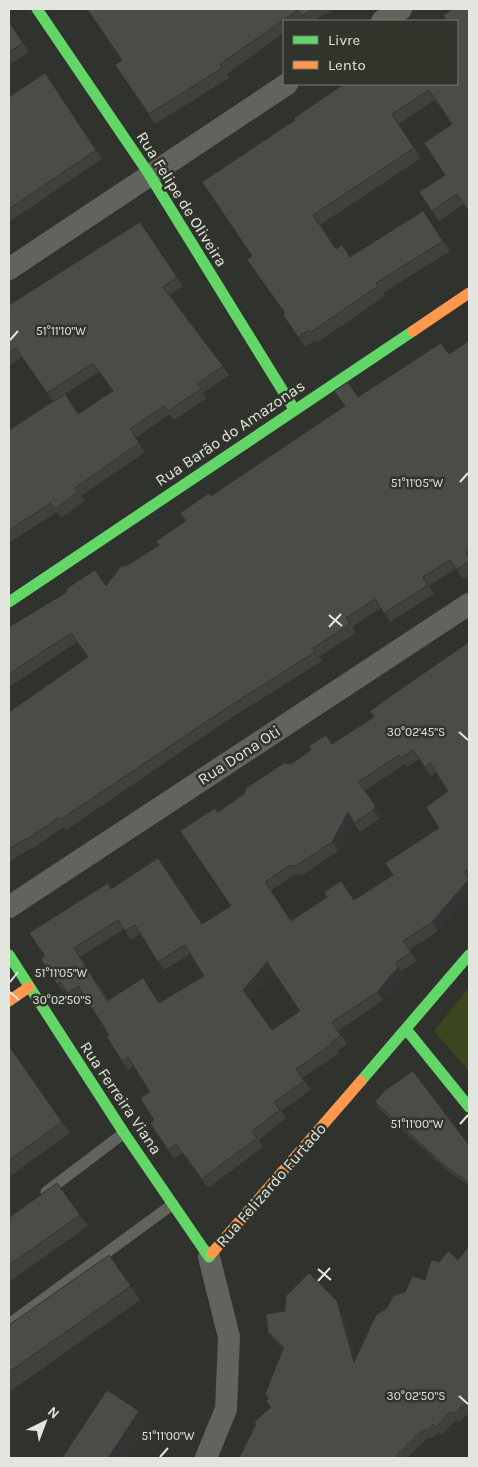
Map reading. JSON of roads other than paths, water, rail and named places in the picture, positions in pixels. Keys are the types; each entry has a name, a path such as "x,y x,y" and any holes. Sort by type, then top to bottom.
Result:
{"street":[{"name":"Rua Felipe de Oliveira","path":"37,9 149,174 294,409"},
{"path":"384,20 401,9"},
{"path":"9,269 149,174 285,85"},
{"name":"Rua Barão do Amazonas","path":"9,602 469,292"},
{"name":"Rua Dona Oti","path":"9,907 469,604"},
{"name":"Rua Ferreira Viana","path":"9,955 124,1133 209,1257"},
{"name":"Rua Felizardo Furtado","path":"206,1458 226,1409 229,1337 209,1257 469,955"},
{"path":"9,1001 29,988"},
{"path":"406,1029 469,1107"}],"lane":[{"path":"40,1197 124,1133"},
{"path":"9,1324 174,1204"}]}
